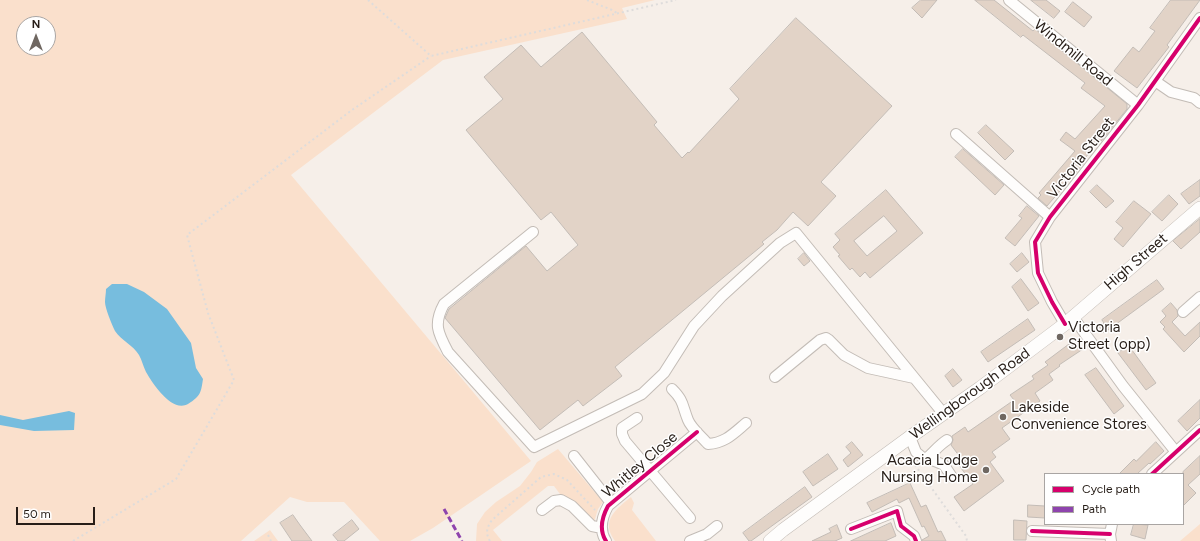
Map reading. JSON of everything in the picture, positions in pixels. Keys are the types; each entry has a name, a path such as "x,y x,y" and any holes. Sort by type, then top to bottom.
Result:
{"main road":[{"name":"High Street","path":"1069,321 1200,208"},
{"name":"Wellingborough Road","path":"770,541 910,437 980,388 1069,321"}],"street":[{"name":"Windmill Road","path":"1009,0 1138,105"},
{"name":"Victoria Street","path":"1176,452 1052,302 1038,273 1035,242 1050,217 1138,105 1200,18"},
{"path":"1155,81 1171,92 1199,98"},
{"path":"956,134 1050,217"},
{"path":"533,232 444,304 439,313 437,323 438,334 448,352 534,447 642,394 664,373 694,326 722,296 780,243 796,233 944,413"},
{"path":"1183,312 1200,297"},
{"path":"775,377 820,340 826,338 830,340 844,355 868,368 914,378"},
{"name":"Whitley Close","path":"672,389 680,397 688,421 708,444 719,443 725,440 746,423"},
{"path":"637,418 622,428 622,434 625,441 690,518"},
{"path":"1153,473 1200,430"},
{"name":"Whitley Close","path":"602,528 605,512 611,503 697,432"},
{"path":"910,437 916,452 922,457 944,465 952,478"},
{"path":"927,458 936,450 938,446 947,440"},
{"path":"574,456 611,503"},
{"path":"542,510 554,501 561,500 572,506 592,526 602,528 604,540"},
{"path":"851,529 897,511 901,526 914,536 916,541"},
{"path":"690,541 707,534 717,526"},
{"path":"1032,531 1111,533"}],"path":[{"path":"368,0 431,56"},
{"path":"587,0 612,10 617,14"},
{"path":"73,541 176,479 234,380 208,313 187,235 352,110 431,56 676,0"},
{"path":"913,462 966,536 967,541"},
{"path":"268,535 272,541"}],"shaded area":[{"path":"0,0 655,0 622,8 627,19 443,60 291,175 531,461 433,528 410,541 380,541 344,502 307,502 290,497 241,541 0,541"},
{"path":"558,449 603,502 598,509 594,522 577,504 563,498 554,486 548,486 493,530 502,541 476,541 477,524 485,512 496,502 520,486 537,462"},
{"path":"631,497 634,503 632,510 656,541 615,541 611,534 609,527 612,516 620,506"},
{"path":"1200,524 1200,541 1180,541"},
{"path":"270,530 278,541 254,541"}],"water":[{"path":"112,284 127,284 144,292 167,309 191,343 196,368 203,379 200,393 196,399 182,406 170,401 158,390 145,370 136,351 115,331 105,305 106,289"},
{"path":"69,411 75,413 74,430 34,431 0,425 0,415 23,420"}],"building":[{"path":"921,0 937,0 922,18 912,8"},
{"path":"975,0 994,0 1033,31 1035,29 1127,104 1127,109 1101,141 1099,140 1082,162 1084,163 1047,206 1038,198 1041,195 1039,193 1075,151 1060,140 1066,132 1075,139 1105,106 1081,88 1085,83 1023,35 1021,37"},
{"path":"1031,0 1046,0 1060,11 1054,18"},
{"path":"1171,0 1200,0 1167,45 1169,47 1137,88 1114,71 1133,47 1139,52 1155,31 1150,28"},
{"path":"1073,2 1092,17 1084,27 1065,12"},
{"path":"796,18 892,106 821,182 836,196 808,226 793,212 777,230 762,242 764,244 615,367 622,376 583,406 578,400 540,430 445,318 449,309 526,246 547,271 578,245 551,212 541,220 466,130 503,99 484,77 521,45 541,67 582,32 657,122 654,125 682,158 688,152 689,153 739,99 730,89"},
{"path":"986,125 1014,151 1005,160 978,133"},
{"path":"963,149 1004,185 995,195 955,157"},
{"path":"1200,180 1200,196 1189,204 1181,194"},
{"path":"1097,185 1114,201 1106,208 1090,192"},
{"path":"886,190 923,233 870,278 865,272 860,277 852,268 850,270 838,256 840,255 833,247 840,240 835,234","holes":["884,216 897,231 867,256 854,241"]},
{"path":"1169,195 1178,204 1162,221 1152,212"},
{"path":"1134,201 1151,214 1123,247 1114,239 1123,228 1116,222"},
{"path":"1027,206 1039,216 1015,246 1005,238 1022,218 1019,216"},
{"path":"1200,219 1200,232 1181,249 1173,241"},
{"path":"804,253 810,261 804,266 798,259"},
{"path":"1022,253 1029,262 1017,272 1010,264"},
{"path":"1021,279 1039,303 1028,311 1012,287"},
{"path":"1157,280 1164,289 1104,333 1099,326 1104,323 1102,320"},
{"path":"1171,303 1177,310 1178,316 1172,322 1185,336 1200,322 1200,336 1184,352 1163,329 1165,327 1160,322 1166,316 1162,311"},
{"path":"1028,319 1035,330 988,362 981,352"},
{"path":"1077,341 1083,349 1059,365 1060,366 1049,374 1053,380 1035,393 1040,401 1002,428 1010,439 992,452 996,457 990,462 1004,481 964,511 954,497 973,484 958,464 963,461 951,445 953,440 952,436 965,427 968,432 1014,400 1010,395 1034,379 1032,376 1048,365 1045,362 1069,344 1071,346"},
{"path":"1129,346 1156,383 1146,390 1118,353"},
{"path":"1096,368 1124,406 1114,414 1085,375"},
{"path":"953,369 962,380 953,387 945,376"},
{"path":"1200,400 1200,418 1187,431 1178,421"},
{"path":"852,442 863,455 848,467 843,460 851,453 846,447"},
{"path":"1156,442 1164,451 1138,473 1120,473 1134,459 1136,461"},
{"path":"828,454 838,469 813,486 803,472"},
{"path":"1200,456 1200,474 1188,485 1196,493 1184,505 1184,473 1183,472"},
{"path":"910,483 921,507 926,505 938,532 941,531 946,541 922,541 929,536 924,526 922,527 909,498 899,503 897,499 872,512 867,503"},
{"path":"805,487 812,497 749,541 743,533"},
{"path":"1028,505 1044,506 1044,518 1028,517"},
{"path":"293,515 312,541 292,541 280,523"},
{"path":"352,520 359,529 344,541 338,541 333,535"},
{"path":"1014,520 1027,521 1026,540 1014,540"},
{"path":"891,523 896,536 885,541 851,541"},
{"path":"837,525 842,538 835,541 812,541 831,532 829,529"},
{"path":"1134,525 1148,525 1145,539 1131,535"}],"marked path":[{"path":"444,509 462,541"}],"cycle path":[{"path":"1065,324 1038,273 1035,242 1050,217 1138,105 1200,18"},
{"path":"1153,473 1200,430"},
{"path":"606,541 602,524 608,506 697,432"},
{"path":"851,529 897,511 901,526 914,536 916,541"},
{"path":"1032,531 1110,534"}],"place":[{"name":"Victoria Street (opp)","path":"1060,337"},
{"name":"Lakeside Convenience Stores","path":"1003,417"},
{"name":"Acacia Lodge Nursing Home","path":"986,470"}]}
